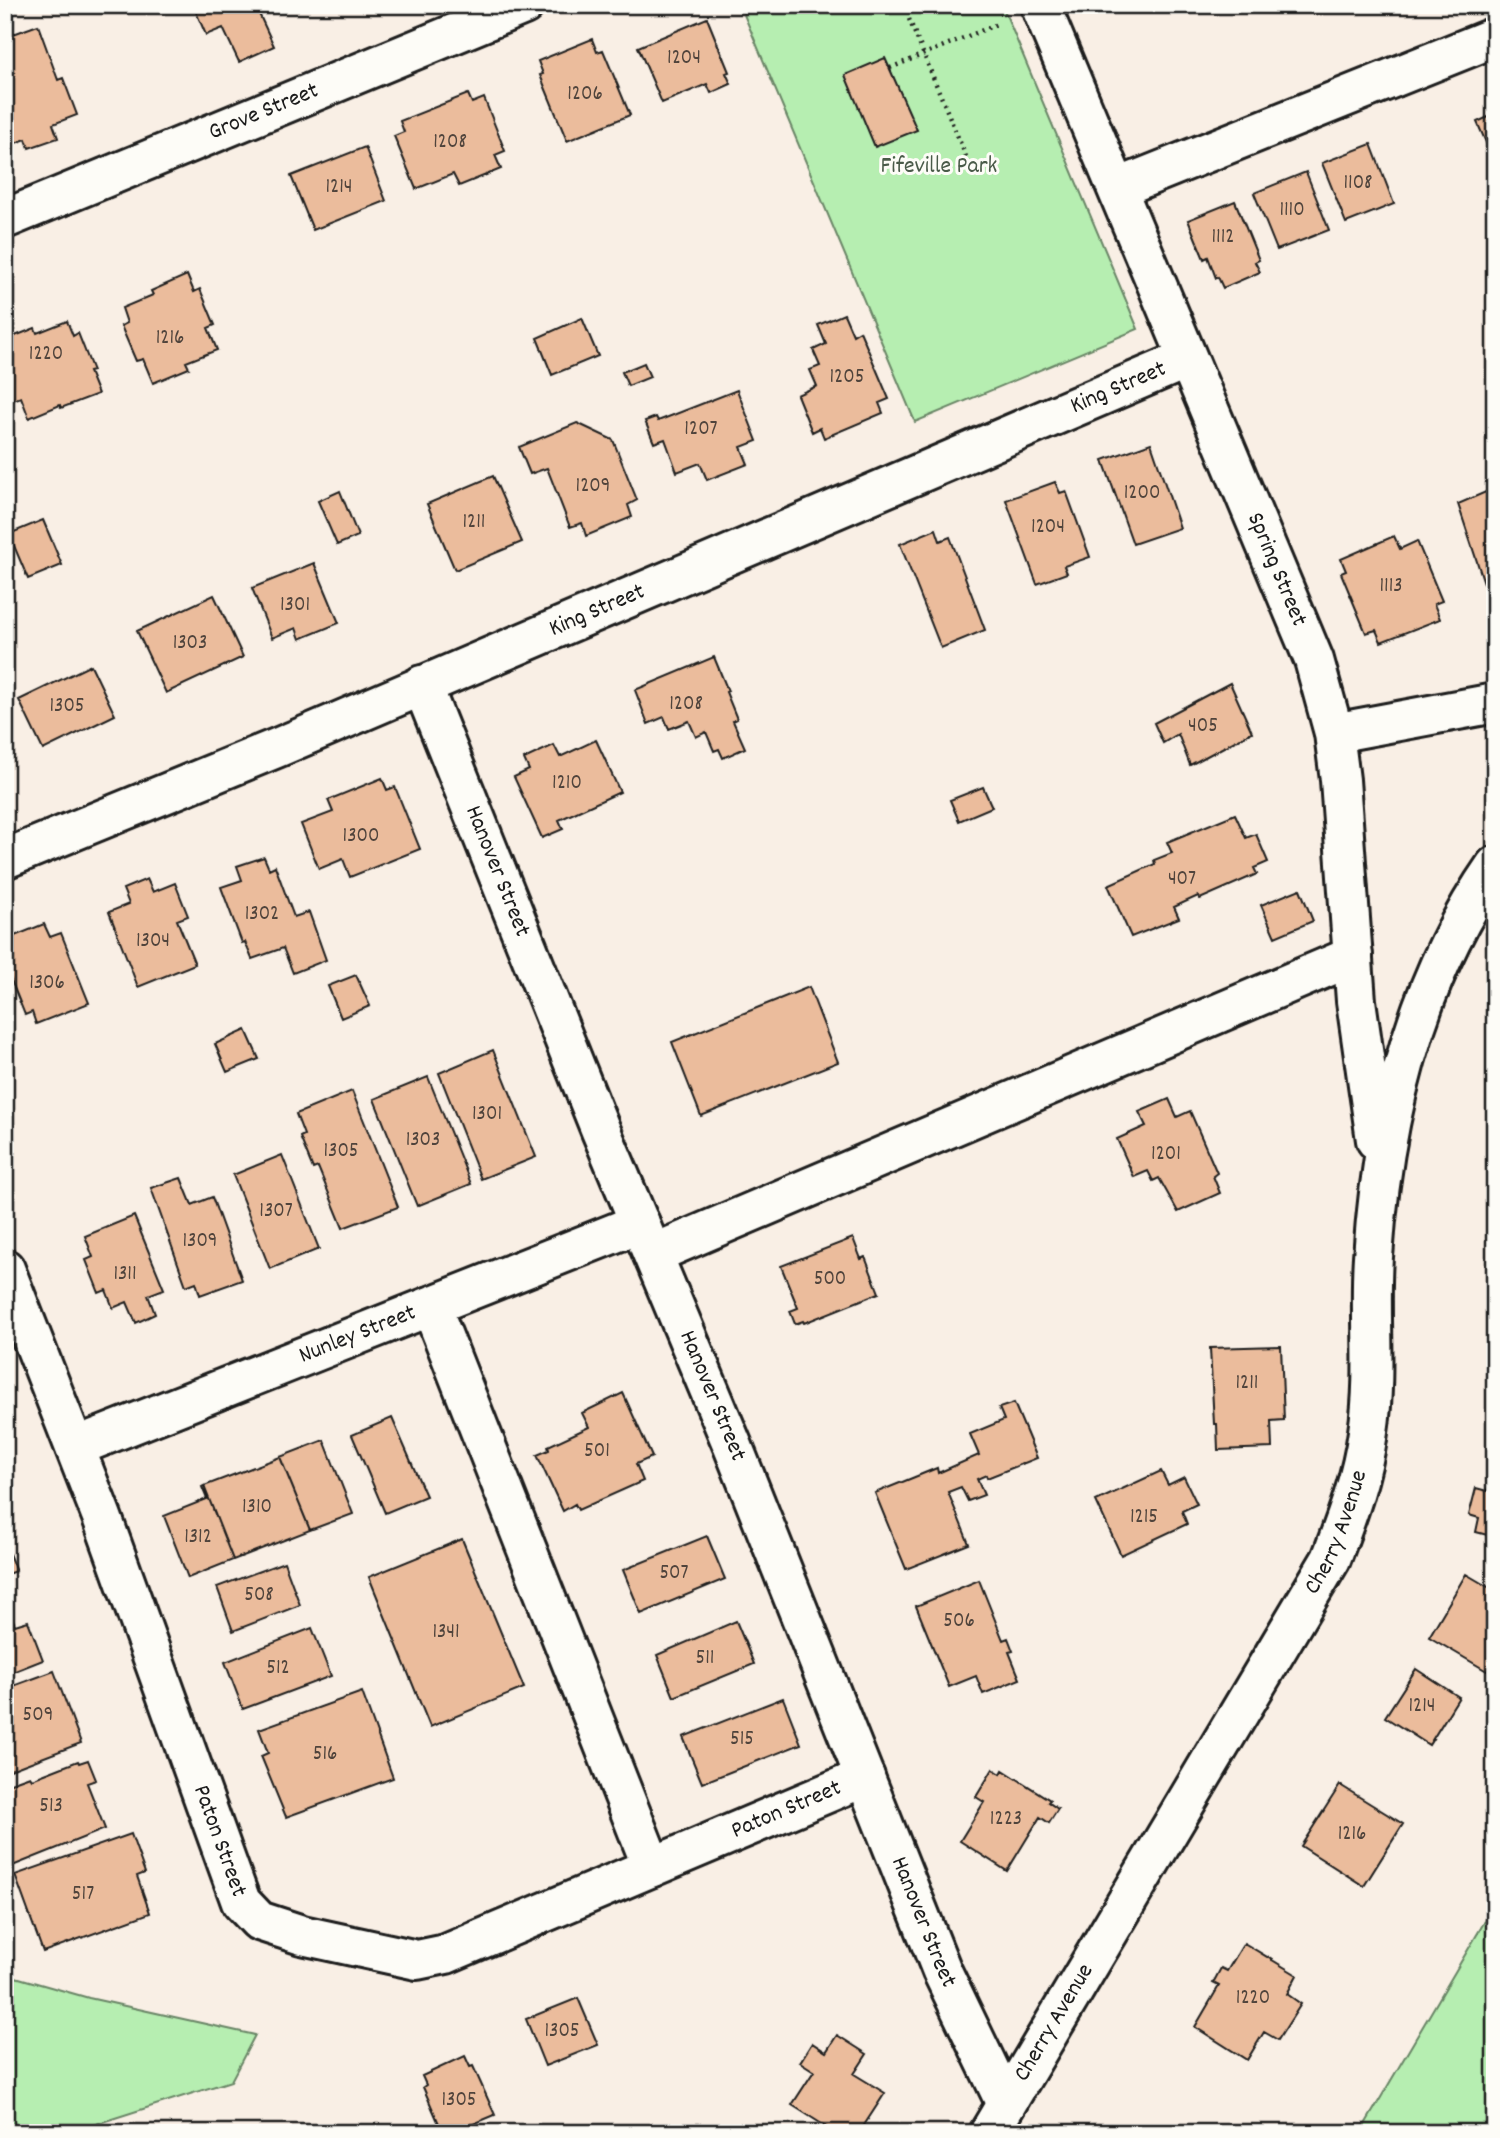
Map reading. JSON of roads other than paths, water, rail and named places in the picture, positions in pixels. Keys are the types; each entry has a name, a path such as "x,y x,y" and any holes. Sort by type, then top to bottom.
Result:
{"street":[{"name":"Grove Street","path":"5,219 524,5"},
{"name":"Spring Street","path":"1040,6 1314,660 1334,733 1340,779 1356,1001 1380,1169"},
{"path":"1118,188 1495,37"},
{"name":"King Street","path":"5,859 279,747 1187,359"},
{"name":"Hanover Street","path":"422,685 732,1444 998,2118"},
{"path":"1334,733 1495,703"},
{"name":"Cherry Avenue","path":"998,2118 1331,1559 1356,1496 1368,1431 1372,1378 1373,1259 1380,1169 1394,1098 1415,1026 1445,954 1495,866"},
{"name":"Nunley Street","path":"75,1447 431,1306 647,1239 1353,956"},
{"name":"Paton Street","path":"5,1269 75,1447 241,1902 259,1921 302,1935 417,1960 446,1954 865,1777"},
{"path":"431,1306 652,1867"}],"park label":[{"name":"Fifeville Park","path":"939,167"}]}
